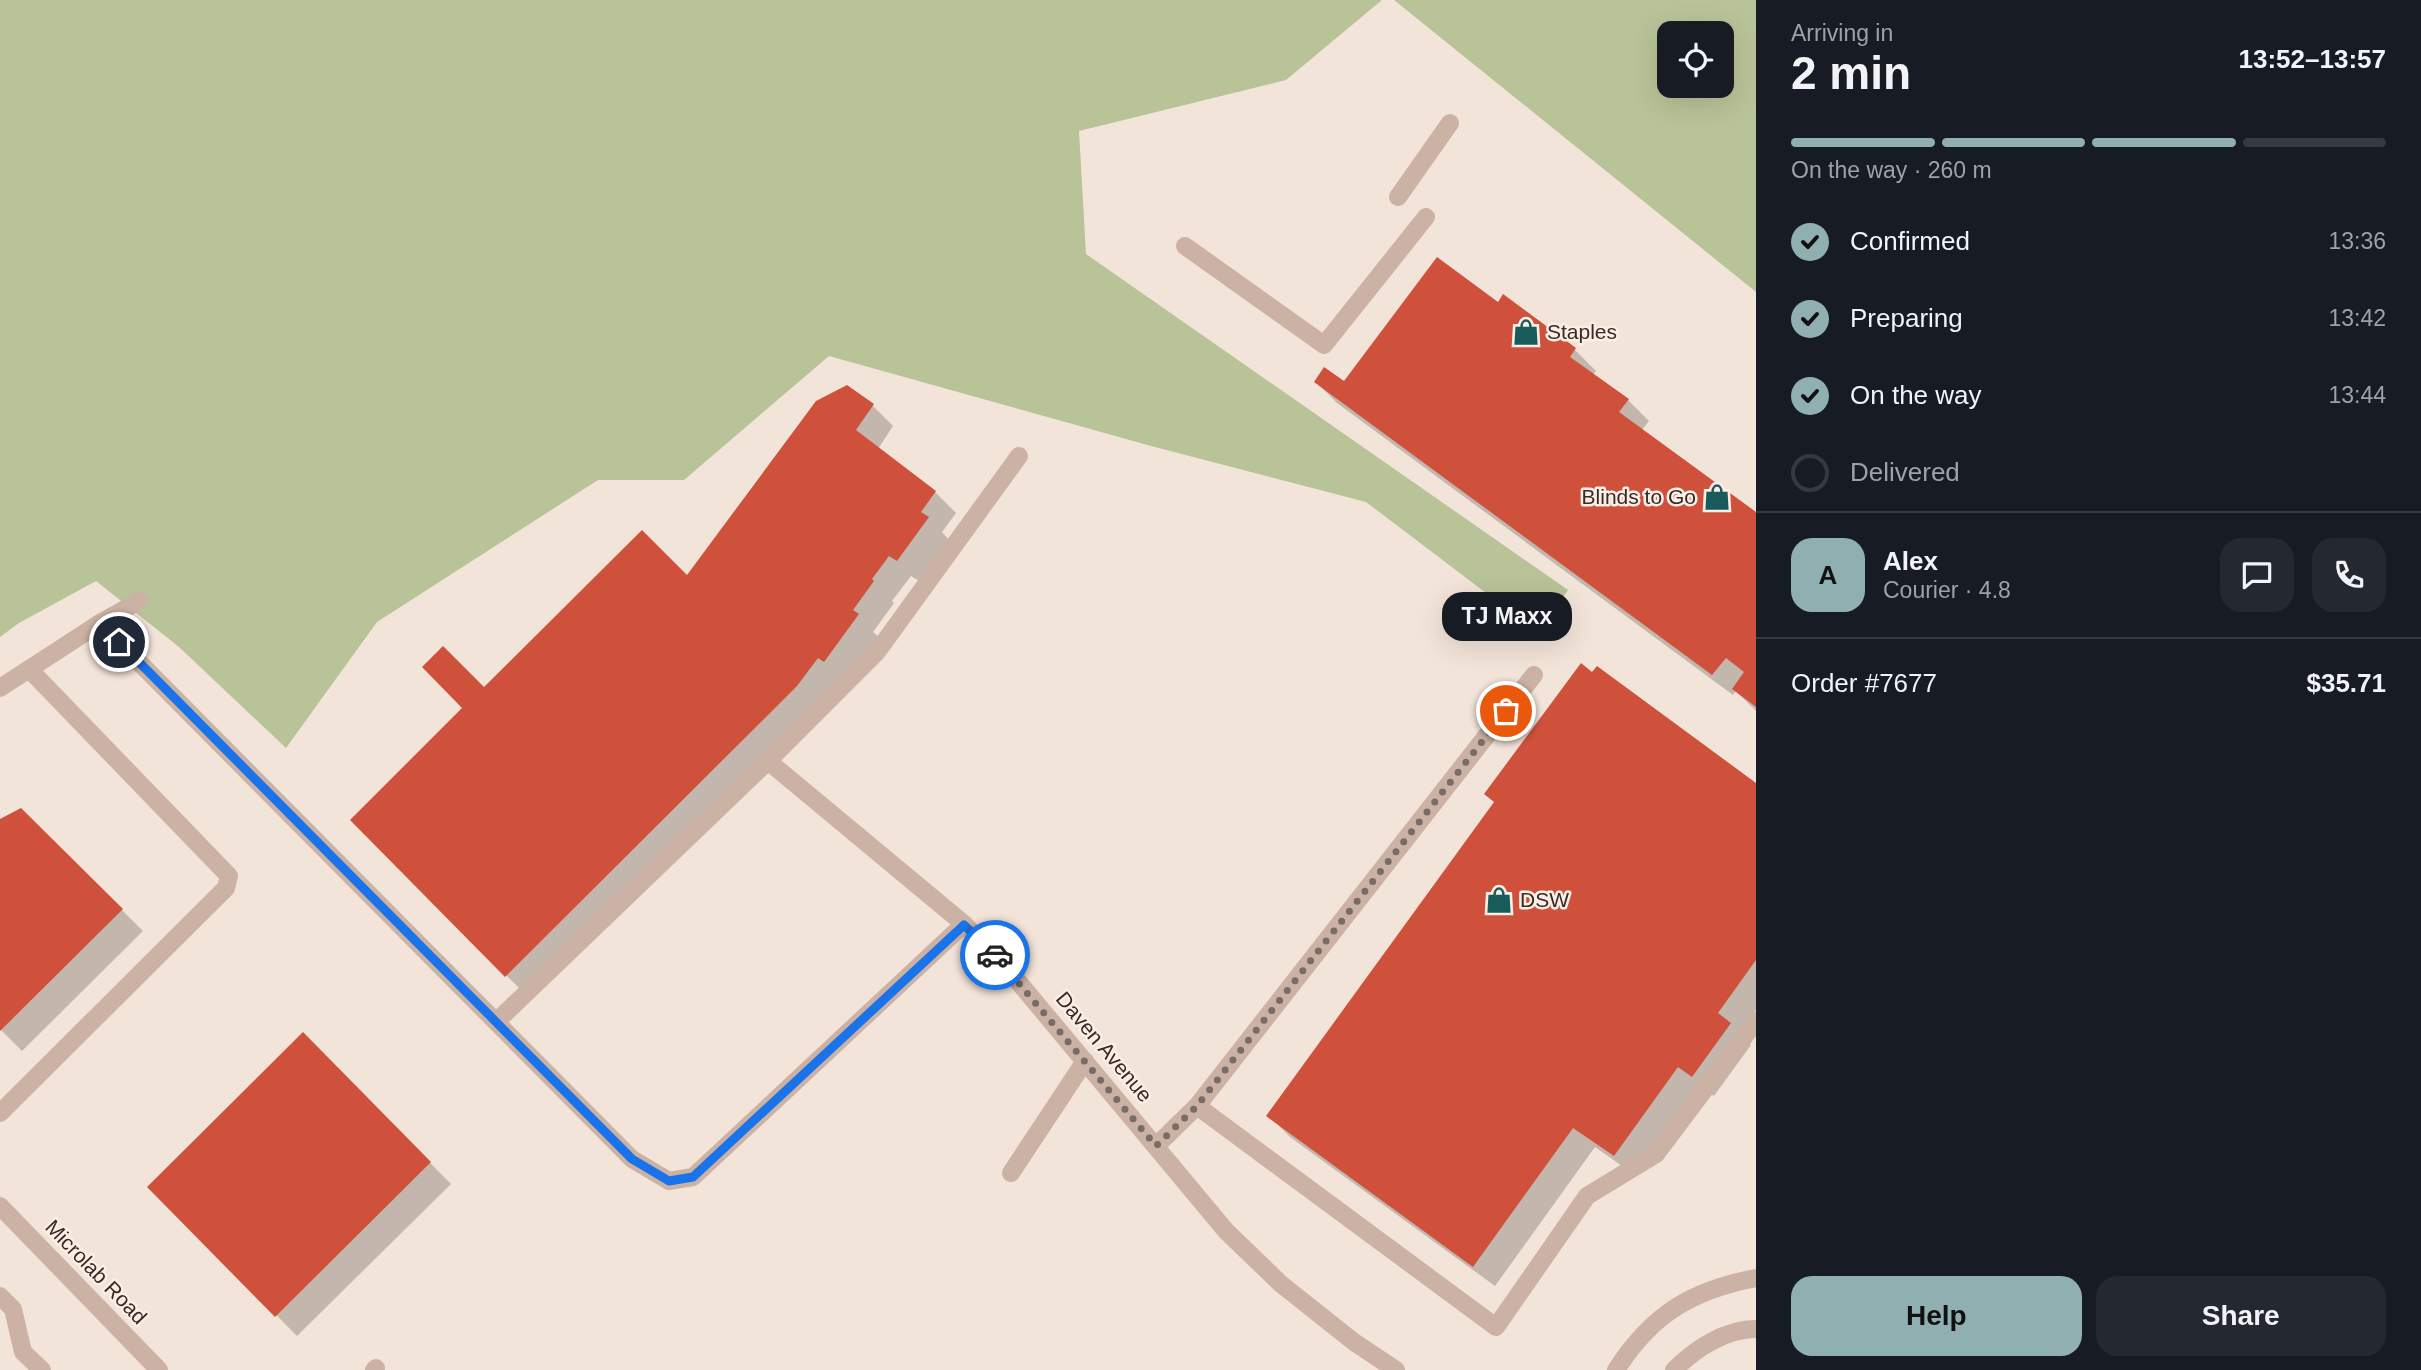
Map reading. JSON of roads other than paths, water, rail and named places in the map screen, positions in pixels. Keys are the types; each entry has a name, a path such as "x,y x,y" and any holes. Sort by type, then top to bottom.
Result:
{"street":[{"path":"1398,197 1450,123"},
{"path":"1185,246 1324,345 1426,217"},
{"path":"496,1022 768,761 877,652 1019,456"},
{"path":"0,688 139,601"},
{"path":"100,623 632,1159 669,1181 693,1177 964,925"},
{"path":"0,1112 226,888 229,876 29,669"},
{"path":"1156,1146 1197,1106 1534,675"},
{"name":"Daven Avenue","path":"768,761 964,925 1006,967 1226,1231 1281,1284 1354,1342 1396,1370"},
{"path":"1197,1106 1496,1327 1587,1196 1656,1154 1756,1021"},
{"path":"1011,1173 1085,1061"},
{"name":"Microlab Road","path":"0,1206 159,1370"},
{"path":"1616,1370 1641,1337 1664,1315 1689,1298 1721,1285 1756,1278"},
{"path":"0,1296 13,1310 23,1352 42,1370"},
{"path":"1674,1370 1691,1353 1722,1336 1756,1329"}],"place":[{"name":"Staples","path":"1526,332"},
{"name":"Blinds to Go","path":"1717,497"},
{"name":"TJ Maxx","path":"1506,711"},
{"name":"DSW","path":"1499,900"}]}
